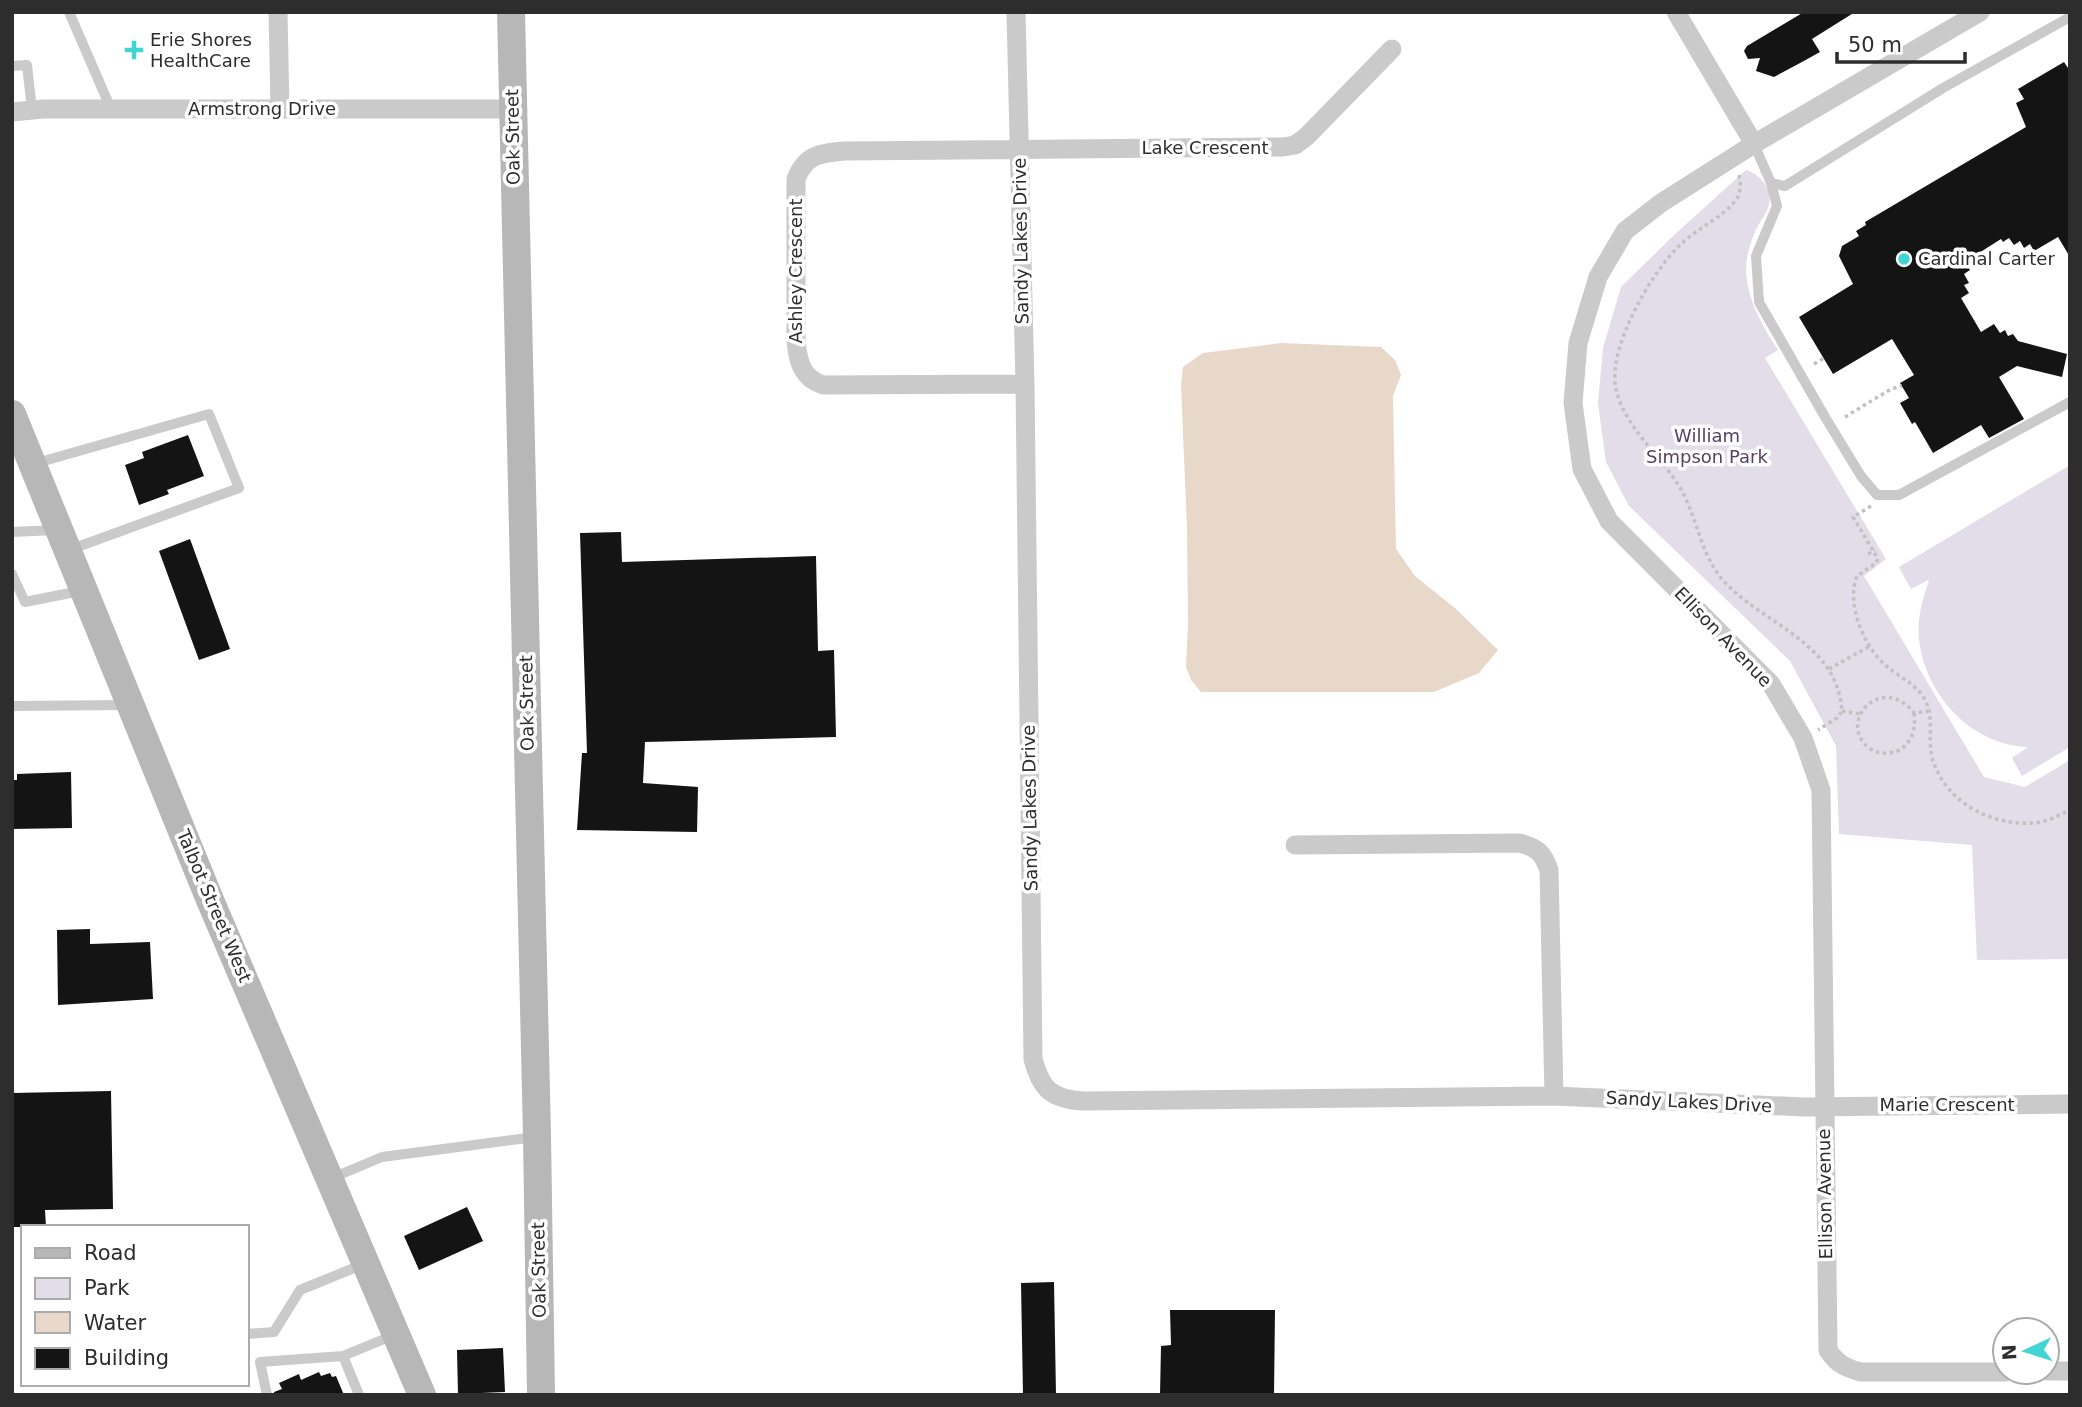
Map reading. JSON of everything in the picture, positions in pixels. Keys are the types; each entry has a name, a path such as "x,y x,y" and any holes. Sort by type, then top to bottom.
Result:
{"main road":[{"name":"Oak Street","path":"511,12 541,1395"},
{"name":"Talbot Street West","path":"12,414 210,900 422,1395"}],"street":[{"path":"278,12 280,109"},
{"name":"Sandy Lakes Drive","path":"1016,12 1025,384 1033,1059 1039,1079 1052,1094 1067,1100 1083,1101 1554,1096 1825,1106"},
{"path":"1676,12 1754,144"},
{"name":"Ellison Avenue","path":"1980,12 1754,144 1661,203 1625,231 1598,277 1578,344 1573,403 1582,469 1609,521 1771,684 1803,738 1821,790 1828,1350 1845,1368 1861,1372 1991,1372"},
{"name":"Lake Crescent","path":"1019,149 1271,148 1295,145 1317,127 1392,48"},
{"name":"Armstrong Drive","path":"22,111 512,109"},
{"name":"Ashley Crescent","path":"1019,149 845,151 811,158 801,167 796,179 796,341 798,360 804,373 812,381 823,385 1025,384"},
{"path":"1295,845 1519,843 1534,846 1545,856 1549,870 1554,1096"},
{"name":"Marie Crescent","path":"1825,1106 2070,1104"}],"lane":[{"path":"69,12 112,109"},
{"path":"1771,183 1785,186 1943,88 2070,17"},
{"path":"12,66 27,65 22,111"},
{"path":"1754,144 1771,183 1777,206 1756,256 1759,302 1861,476 1877,495 1899,495 2070,402"},
{"path":"12,533 64,540 239,488 209,414 33,464"},
{"path":"12,575 25,602 84,590"},
{"path":"12,706 131,705"},
{"path":"331,1178 382,1157 537,1136"},
{"path":"248,1334 274,1332 300,1290 367,1263"},
{"path":"267,1395 260,1362 343,1356 397,1334"},
{"path":"343,1356 359,1395"}],"path":[{"path":"1738,172 1741,187 1735,201 1678,246 1660,268 1646,292 1633,317 1616,362 1615,387 1634,427 1680,488 1709,559 1721,577 1754,607 1804,640 1828,669 1842,711"},
{"path":"1814,364 1824,358"},
{"path":"1845,417 1891,389 1902,386"},
{"path":"1871,506 1853,517 1878,559 1857,576 1853,590 1856,613 1870,646 1882,662 1921,693 1930,711 1932,759 1951,793 1961,802 1989,817 2024,823 2044,821 2070,810"},
{"path":"1868,554 1875,550"},
{"path":"1828,669 1870,646"},
{"path":"1883,697 1902,701 1914,713 1913,736 1900,750 1891,754 1866,746 1858,731 1860,714 1873,700 1883,697"},
{"path":"1842,711 1860,714"},
{"path":"1812,733 1837,718 1842,711"},
{"path":"1914,713 1930,711"}],"green space":[{"name":"William Simpson Park","path":"1746,170 1761,179 1769,195 1768,208 1750,245 1746,269 1752,302 1778,350 1765,358 1886,559 1864,576 1984,777 2025,787 2070,760 2070,959 1977,960 1972,845 1839,834 1836,746 1790,661 1629,506 1606,462 1598,403 1603,348 1621,287"},
{"path":"2070,465 2070,747 2022,776 2012,758 2028,747 2007,744 1970,727 1941,697 1923,660 1919,639 1921,610 1929,581 1911,589 1899,567"}],"water":[{"path":"1281,343 1381,347 1395,360 1401,375 1393,396 1396,549 1415,576 1456,609 1498,650 1479,673 1434,692 1201,692 1191,680 1186,667 1188,622 1181,385 1183,367 1203,353"}],"building":[{"path":"1804,12 1855,12 1812,39 1820,52 1774,77 1756,71 1760,58 1748,59 1744,51 1747,46"},
{"name":"Cardinal Carter","path":"2064,62 2070,71 2070,257 2058,237 2034,251 2030,244 2024,248 2020,241 2014,245 2009,238 2003,242 2001,239 1968,260 1966,264 1970,270 1964,274 1969,283 1964,285 1969,293 1961,298 1981,332 1994,324 2000,333 2005,330 2008,336 2013,334 2018,341 2067,354 2062,377 2017,366 1999,377 2024,419 1989,438 1981,425 1933,453 1900,403 1909,398 1900,383 1914,375 1892,339 1833,374 1799,317 1853,284 1839,256 1842,246 1859,236 1856,231 1866,225 1865,222 2026,127 2016,103 2024,99 2018,89"},
{"path":"188,435 204,476 167,490 169,494 139,505 125,465 144,458 142,452"},
{"path":"621,532 622,562 816,556 818,651 834,650 836,737 645,742 643,783 698,787 697,832 577,830 582,753 587,753 580,533"},
{"path":"190,539 230,649 199,660 159,551"},
{"path":"71,772 72,828 12,829 12,780 17,780 17,774"},
{"path":"90,929 90,944 150,942 153,999 58,1005 57,930"},
{"path":"111,1091 113,1209 45,1210 46,1225 12,1227 12,1093"},
{"path":"467,1207 483,1241 419,1270 404,1236"},
{"path":"1054,1282 1056,1395 1023,1395 1021,1283"},
{"path":"1170,1310 1275,1310 1274,1395 1160,1395 1161,1346 1171,1345"},
{"path":"503,1348 505,1392 458,1394 457,1350"},
{"path":"319,1372 321,1376 330,1373 332,1377 336,1376 344,1395 274,1395 274,1392 282,1389 279,1383 299,1374 301,1380"}],"place":[{"name":"Erie Shores HealthCare","path":"134,50"},
{"name":"Cardinal Carter","path":"1904,259"}]}
